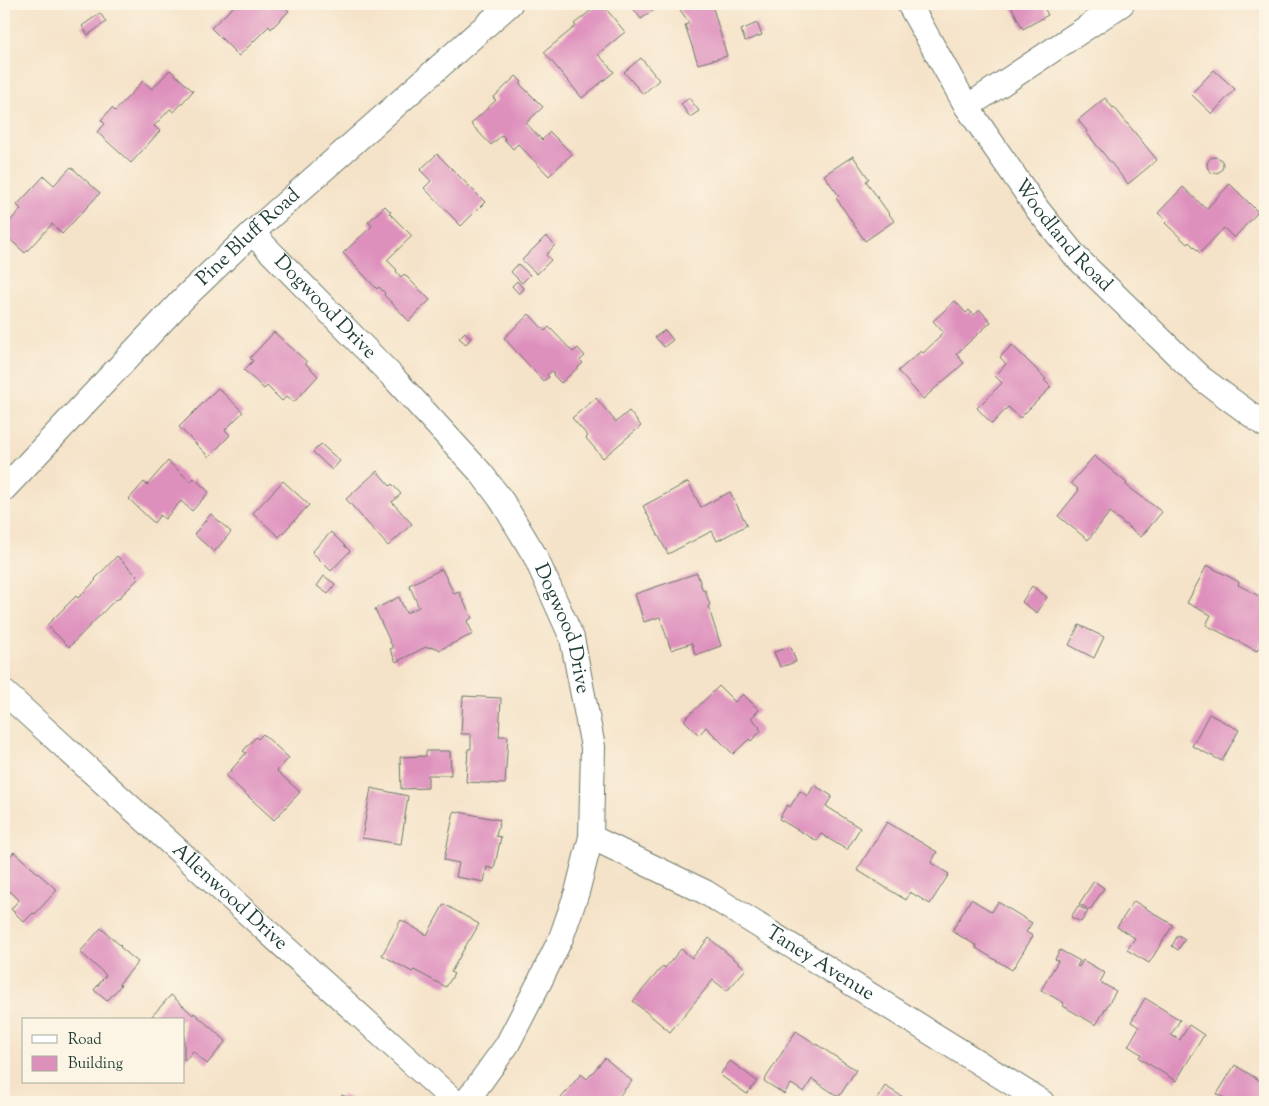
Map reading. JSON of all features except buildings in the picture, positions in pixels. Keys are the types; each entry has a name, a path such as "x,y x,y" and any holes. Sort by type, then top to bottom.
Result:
{"street":[{"name":"Pine Bluff Road","path":"4,489 184,298 252,233 510,4"},
{"name":"Woodland Road","path":"909,4 967,107 1038,210 1076,257 1202,378 1265,425"},
{"path":"967,107 1122,4"},
{"name":"Dogwood Drive","path":"252,233 392,376 481,472 502,501 535,556 572,638 593,747 591,837 577,892 560,938 540,981 507,1045 466,1102"},
{"name":"Allenwood Drive","path":"4,692 455,1102"},
{"name":"Taney Avenue","path":"591,837 705,892 1042,1102"}]}
